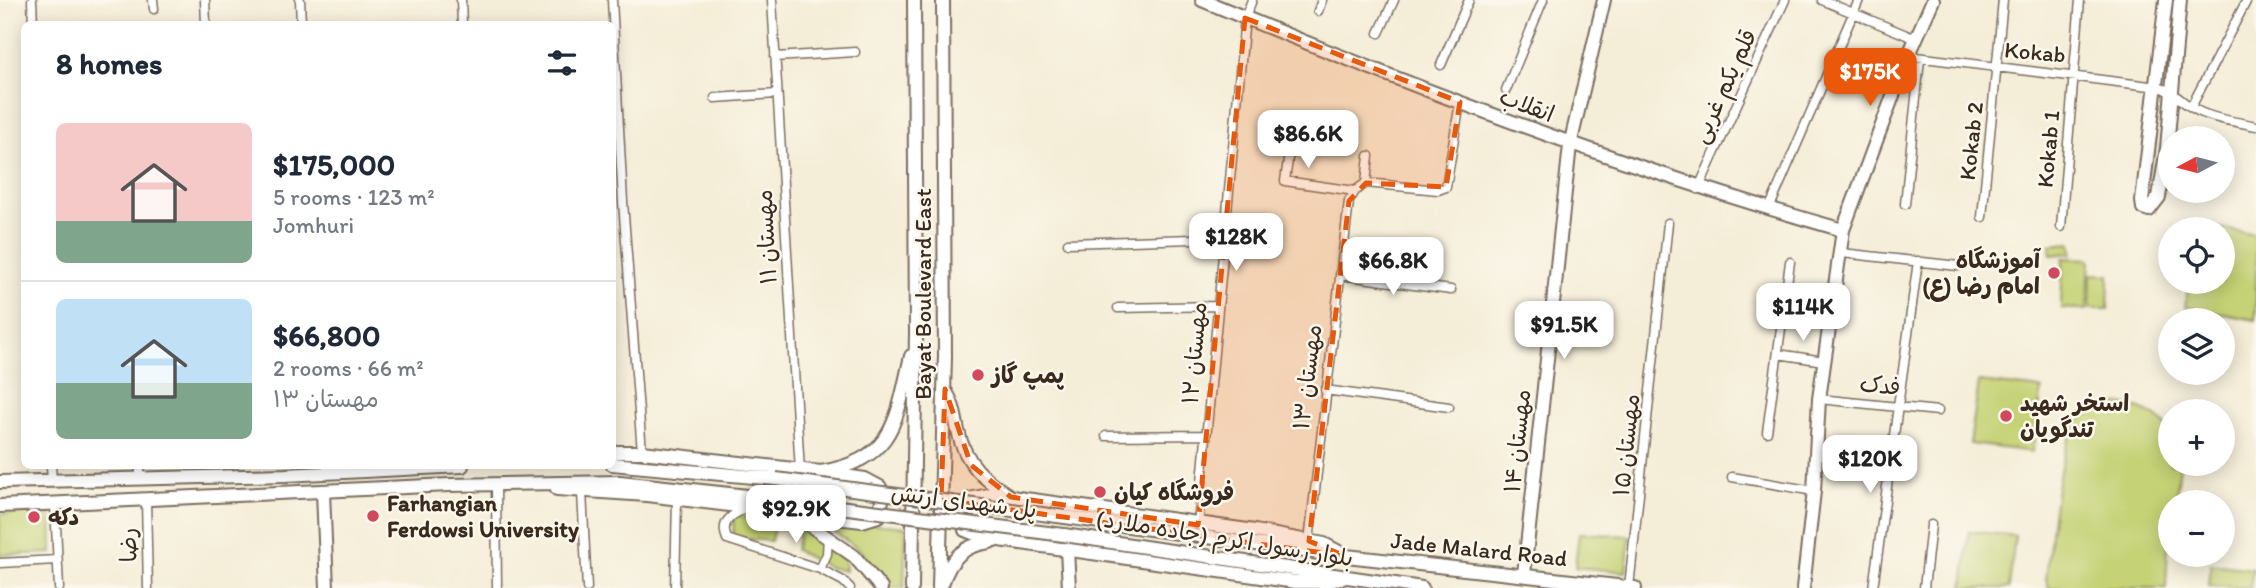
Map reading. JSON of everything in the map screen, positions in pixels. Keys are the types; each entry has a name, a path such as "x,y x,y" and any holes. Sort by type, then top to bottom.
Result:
{"main road":[{"name":"Bayat Boulevard East","path":"912,588 916,332 914,0"},
{"name":"Bayat Boulevard East","path":"939,588 944,389 943,0"},
{"name":"انقلاب","path":"1202,0 1570,145 1698,189 1843,230"},
{"name":"مهستان ۱۴","path":"1524,574 1570,145 1604,0"},
{"path":"1803,588 1814,491 1819,398 1842,253 1843,230 1914,58 1916,39 1933,0"},
{"path":"2166,0 2158,87 2142,201 2143,208 2149,211 2160,197 2180,0"},
{"path":"821,472 847,468 869,456 894,426 916,332"},
{"path":"944,389 952,402 959,434 971,465 984,479 1011,497"},
{"path":"0,506 496,484 653,483 862,521 878,516 883,497 877,484 821,472 642,452 616,452"},
{"name":"پل شهدای ارتش","path":"616,464 776,479 1319,553"},
{"path":"0,482 52,481 140,472 319,469"},
{"path":"525,484 582,492 749,507 777,505 828,536 854,556 881,588"},
{"path":"323,492 327,588"},
{"path":"1343,578 1296,585 985,538 965,530 961,509 969,499 979,496 1011,497 1308,541 1345,556"},
{"name":"پل شهدای ارتش","path":"777,505 1064,535"},
{"name":"بلوار رسول اکرم (جاده ملارد)","path":"1064,535 1422,588"},
{"path":"939,588 960,551 978,544 1007,541"},
{"path":"1068,549 1069,588"},
{"name":"Jade Malard Road","path":"1319,553 1635,588"}],"street":[{"path":"32,0 33,21"},
{"path":"205,0 206,21"},
{"path":"300,0 301,21"},
{"path":"461,0 462,21"},
{"path":"612,0 613,21"},
{"name":"مهستان ۱۱","path":"772,0 800,471"},
{"name":"مهستان ۱۲","path":"1198,525 1245,18 1252,0"},
{"path":"1318,11 1322,0"},
{"path":"1379,33 1394,0"},
{"path":"1441,65 1469,0"},
{"path":"1506,90 1544,0"},
{"name":"قلم یکم غربی","path":"1698,189 1785,0"},
{"path":"1822,0 1916,39"},
{"path":"1769,209 1858,0"},
{"name":"Kokab 2","path":"1983,217 2003,0"},
{"name":"Kokab 1","path":"2061,227 2080,0"},
{"path":"2191,107 2247,0"},
{"path":"775,57 855,52"},
{"path":"1905,204 1914,58"},
{"name":"Kokab","path":"1914,58 1997,69 2074,75 2172,91"},
{"path":"616,81 622,202 642,452"},
{"path":"2172,91 2191,107 2256,126"},
{"path":"715,98 777,94"},
{"path":"1293,125 1285,181 1355,191 1366,183 1438,190 1446,187 1460,102"},
{"path":"1366,183 1369,156"},
{"name":"مهستان ۱۳","path":"1308,541 1349,201 1355,191"},
{"name":"مهستان ۱۵","path":"1629,587 1668,223"},
{"path":"1068,243 1224,238"},
{"path":"1842,253 1958,266"},
{"path":"1873,588 1896,405 1918,261"},
{"path":"1767,432 1790,262"},
{"path":"1340,275 1451,290"},
{"path":"1118,308 1218,306"},
{"path":"1778,354 1824,361"},
{"path":"1325,390 1449,407"},
{"name":"فدک","path":"1819,398 1938,411"},
{"path":"1106,436 1206,435"},
{"path":"51,469 52,481"},
{"path":"1732,477 1814,491"},
{"path":"496,484 497,588"},
{"path":"582,492 587,588"},
{"path":"675,588 677,499"},
{"name":"رضا","path":"146,500 148,588"},
{"path":"55,504 58,588"},
{"path":"749,507 727,519 727,539 820,569 843,581 850,588"},
{"path":"1924,588 1931,525"},
{"path":"820,569 827,554 828,536"},
{"path":"0,563 57,559"}],"highlighted area":[{"path":"1245,18 1460,102 1446,187 1366,183 1349,201 1309,541 1345,556 941,500 945,389 971,465 1011,497 1198,525"}],"green space":[{"path":"2235,231 2256,235 2256,320 2235,316 2235,308 2185,307 2187,294 2235,294"},
{"path":"2071,243 2072,253 2051,255 2050,245"},
{"path":"2063,258 2090,259 2087,310 2061,308"},
{"path":"2091,274 2109,275 2108,309 2090,309"},
{"name":"استخر شهید تندگویان","path":"1979,382 2042,389 2032,452 1970,444"},
{"path":"2116,404 2131,406 2158,418 2158,476 2179,476 2177,490 2158,490 2158,567 2167,567 2166,588 2049,588 2046,579 2053,518 2066,449 2081,419"},
{"path":"51,512 52,553 0,555 0,514"},
{"path":"734,515 775,521 771,541 733,538"},
{"path":"815,519 906,527 904,588 889,588 860,550"},
{"path":"801,527 844,560 845,571 828,567 795,550"},
{"path":"1969,531 2015,536 2009,588 1963,588"},
{"path":"1579,533 1630,536 1626,572 1575,567"},
{"path":"2211,567 2253,569 2250,588 2209,586"}],"place":[{"name":"آموزشگاه امام رضا (ع)","path":"2054,273"},
{"name":"پمپ گاز","path":"978,375"},
{"name":"استخر شهید تندگویان","path":"2006,416"},
{"name":"فروشگاه کیان","path":"1100,492"},
{"name":"Farhangian Ferdowsi University","path":"373,516"},
{"name":"دکه","path":"34,517"}]}
